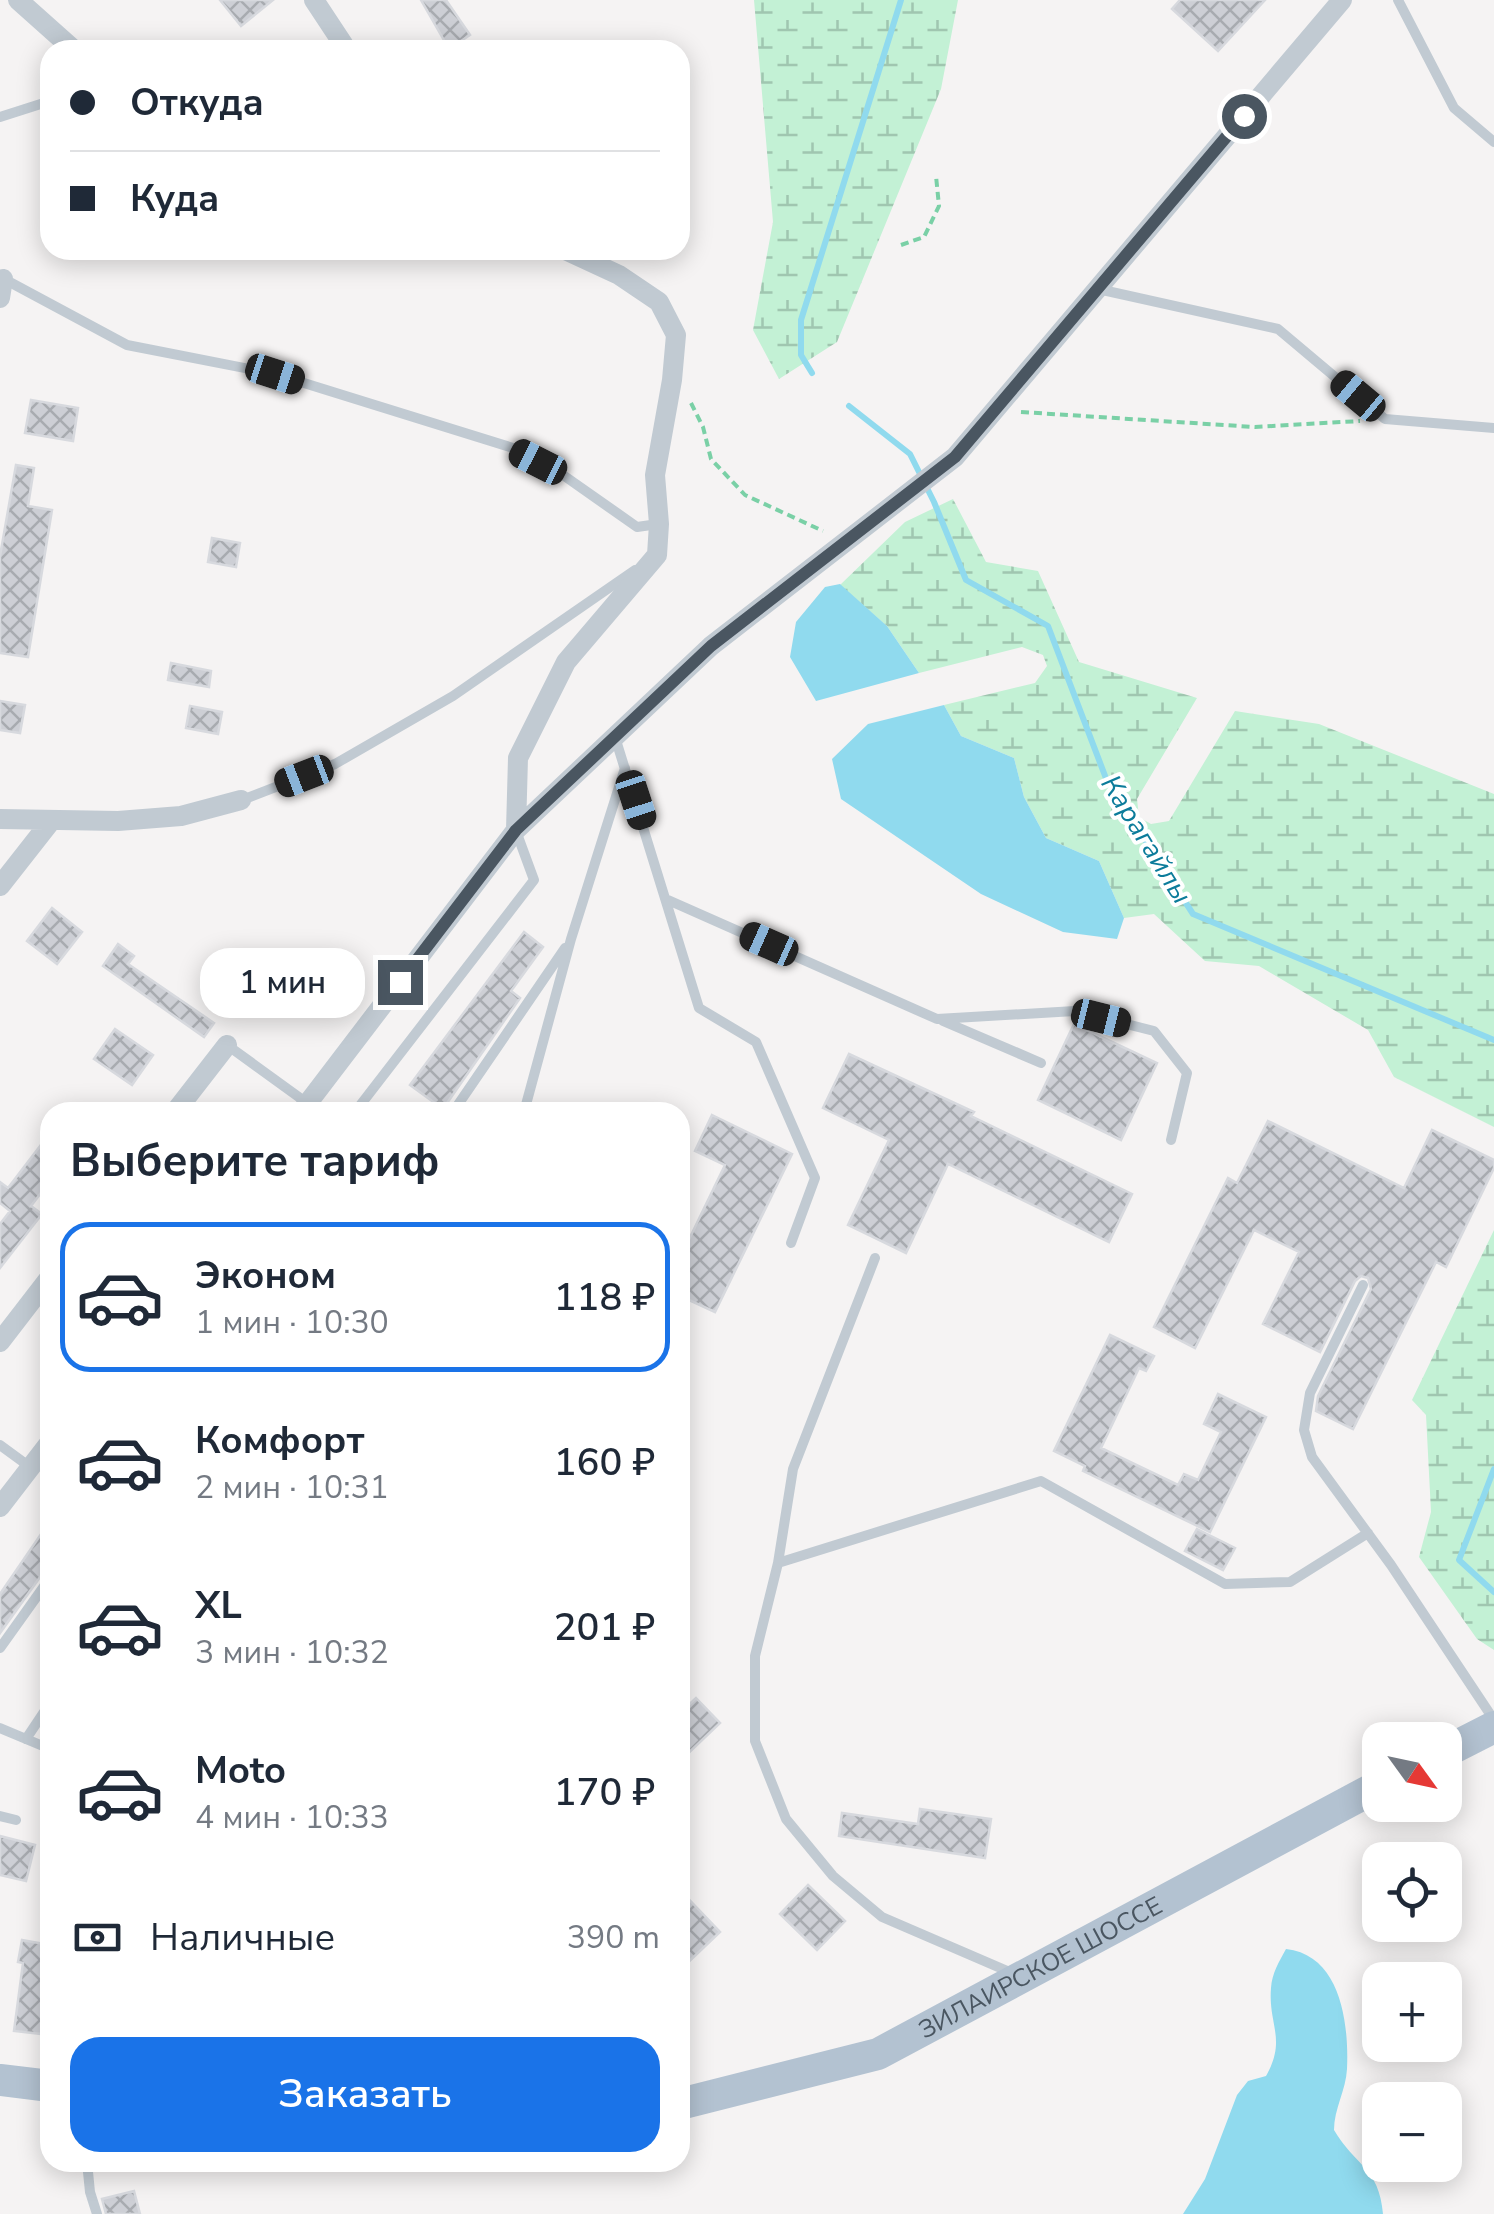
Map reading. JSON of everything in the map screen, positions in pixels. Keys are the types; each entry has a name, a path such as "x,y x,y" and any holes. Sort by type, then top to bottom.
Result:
{"main road":[{"path":"1462,1742 1494,1723"},
{"name":"ЗИЛАИРСКОЕ ШОССЕ","path":"690,2101 878,2054 1362,1795"},
{"path":"0,2080 40,2085"}],"street":[{"path":"18,0 63,40"},
{"path":"314,0 340,40"},
{"path":"309,1102 516,830 711,646 955,457 1342,0"},
{"path":"516,830 518,758 566,662 657,555 656,475 676,335 659,302 586,260"},
{"path":"0,820 118,821 181,816 241,800"},
{"path":"0,886 51,821"},
{"path":"184,1102 227,1045"},
{"path":"0,1342 40,1290"},
{"path":"0,1508 40,1455"}],"lane":[{"path":"1398,0 1454,108 1494,142"},
{"path":"0,117 40,104"},
{"path":"1,284 127,345 275,374 512,448 563,475 638,527 659,524"},
{"path":"1097,289 1278,329 1385,419 1494,428"},
{"path":"241,800 336,764 453,696 657,555"},
{"path":"615,736 700,1008 756,1042 814,1178 791,1244"},
{"path":"527,1102 570,940 626,767"},
{"path":"362,1102 534,880 516,830"},
{"path":"668,900 1041,1063"},
{"path":"459,1102 570,940"},
{"path":"937,1019 1075,1011 1154,1031 1187,1072 1171,1140"},
{"path":"227,1045 297,1102"},
{"path":"875,1258 793,1468 778,1564 755,1656 755,1741 786,1819 833,1876 882,1917 1022,1977"},
{"path":"1363,1286 1310,1393 1304,1430 1312,1457 1368,1533 1494,1723"},
{"path":"0,1446 30,1468"},
{"path":"778,1564 1041,1481 1226,1584 1290,1582 1368,1533"},
{"path":"0,1648 40,1592"},
{"path":"26,1738 40,1718"},
{"path":"0,1728 40,1744"},
{"path":"0,1816 16,1820"},
{"path":"88,2172 97,2214"}],"path":[{"path":"901,246 924,237 939,206 936,176"},
{"path":"673,368 703,426 711,458 745,495 845,542"},
{"path":"994,410 1255,427 1385,419"}],"green space":[{"path":"754,0 958,0 941,89 837,342 779,379 753,330 773,222"},
{"path":"953,499 986,562 1038,571 1079,662 1197,698 1137,799 1139,817 1151,824 1169,821 1235,711 1319,724 1494,794 1494,1127 1394,1077 1368,1030 1259,966 1205,961 1154,914 1124,918 1099,861 1046,838 1024,797 1014,758 961,736 944,705 1035,683 1047,666 1043,655 1022,647 919,673 887,626 840,585 905,522"},
{"path":"1494,1230 1494,1650 1477,1639 1419,1557 1431,1512 1426,1415 1412,1400"}],"water":[{"path":"840,584 887,626 919,673 816,701 790,657 796,622 825,587"},
{"path":"944,705 961,736 1014,758 1024,797 1046,838 1099,861 1124,918 1117,939 1063,932 981,894 841,799 832,759 868,724"},
{"path":"1286,1949 1304,1954 1319,1964 1338,1994 1346,2032 1347,2069 1334,2130 1362,2165 1362,2182 1375,2182 1377,2186 1383,2214 1183,2214 1205,2179 1237,2095 1248,2081 1266,2076 1272,2063 1276,2042 1271,2001 1276,1968"}],"building":[{"path":"220,0 273,0 241,26"},
{"path":"421,0 446,0 470,35 462,40 444,40"},
{"path":"1180,0 1265,0 1218,51 1172,9"},
{"path":"31,400 78,408 73,441 25,433"},
{"path":"16,465 34,468 28,506 52,510 28,657 0,653 0,556"},
{"path":"212,538 240,543 236,567 208,562"},
{"path":"171,663 211,671 209,687 168,680"},
{"path":"0,701 25,705 20,733 0,730"},
{"path":"190,706 222,712 218,734 186,728"},
{"path":"52,908 82,932 57,964 27,941"},
{"path":"524,932 543,947 511,991 520,998 448,1102 433,1102 410,1085"},
{"path":"118,944 134,956 128,964 214,1023 204,1037 103,966"},
{"path":"1074,1024 1157,1063 1121,1140 1038,1100"},
{"path":"115,1029 153,1055 132,1085 94,1059"},
{"path":"849,1054 974,1112 971,1116 1132,1194 1109,1242 948,1164 906,1253 848,1225 889,1140 823,1108"},
{"path":"712,1115 792,1154 715,1312 690,1301 690,1237 725,1165 695,1151"},
{"path":"1268,1121 1404,1188 1432,1130 1494,1160 1494,1168 1446,1267 1436,1262 1353,1429 1316,1411 1318,1396 1371,1289 1368,1278 1361,1276 1355,1281 1320,1352 1263,1324 1299,1252 1254,1230 1195,1348 1154,1327 1228,1178 1237,1183"},
{"path":"40,1146 40,1194 31,1206 40,1217 0,1268 0,1224 10,1211 0,1203 0,1182 8,1188"},
{"path":"1110,1335 1154,1356 1146,1371 1139,1368 1101,1448 1178,1485 1184,1474 1198,1480 1221,1432 1204,1424 1218,1394 1266,1417 1210,1532 1083,1471 1085,1466 1054,1451"},
{"path":"1197,1529 1235,1548 1223,1570 1185,1551"},
{"path":"40,1536 40,1577 0,1633 0,1594"},
{"path":"696,1698 720,1723 690,1752 690,1704"},
{"path":"920,1809 991,1819 985,1858 839,1836 842,1813 918,1824"},
{"path":"0,1836 35,1845 26,1881 0,1875"},
{"path":"808,1885 845,1921 817,1950 780,1914"},
{"path":"690,1900 720,1932 690,1960"},
{"path":"22,1940 40,1943 40,2034 14,2031 23,1963 18,1962"},
{"path":"134,2191 140,2214 106,2214 102,2199"}],"waterway":[{"name":"Карагайлы","path":"812,373 801,355 801,320 901,0"},
{"name":"Карагайлы","path":"849,406 910,454 966,580 1048,626 1107,781 1193,914 1494,1040"},
{"name":"Карагайлы","path":"1494,1469 1459,1560 1494,1592"}],"route":[{"path":"400,982 516,830 711,646 955,457 1244,116"}]}
